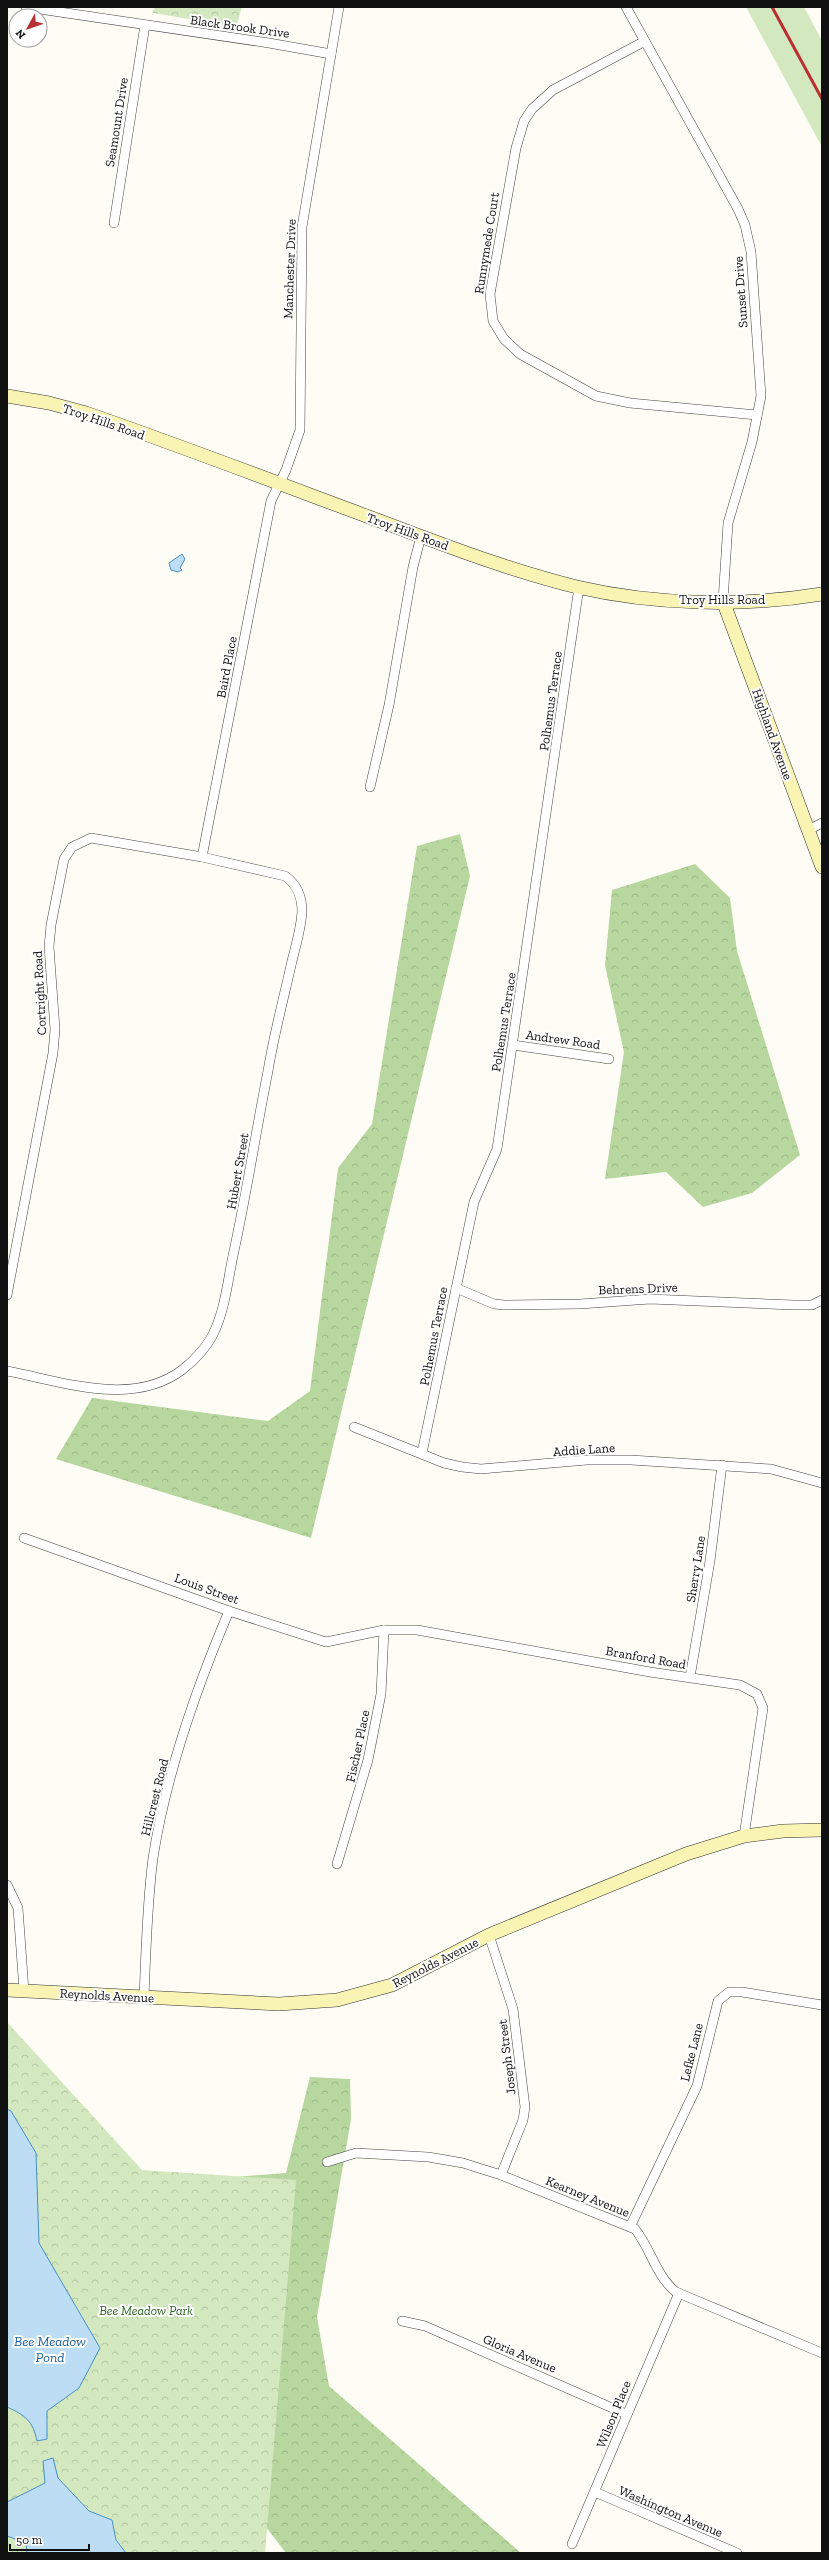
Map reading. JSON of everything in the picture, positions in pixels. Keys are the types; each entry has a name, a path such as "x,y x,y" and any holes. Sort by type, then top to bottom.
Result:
{"street":[{"name":"Black Brook Drive","path":"26,7 269,43 331,54"},
{"name":"Manchester Drive","path":"280,484 300,430 302,227 339,7"},
{"name":"Sunset Drive","path":"626,7 738,209 747,232 751,252 760,396 752,442 728,523 723,602"},
{"name":"Seamount Drive","path":"114,223 145,25"},
{"name":"Runnymede Court","path":"645,41 554,90 537,104 524,121 516,148 490,294 493,321 504,339 520,354 596,396 630,402 757,415"},
{"name":"Troy Hills Road","path":"7,396 49,403 86,413 484,559 579,587 635,597 723,602 822,594"},
{"name":"Baird Place","path":"202,857 271,501 280,484"},
{"path":"370,787 389,705 412,567 421,536"},
{"name":"Polhemus Terrace","path":"422,1453 474,1202 497,1149 579,587"},
{"name":"Highland Avenue","path":"723,602 822,867"},
{"path":"808,830 822,823"},
{"name":"Cortright Road","path":"7,1295 53,1053 55,1029 49,947 51,925 64,859 72,847 91,838 202,857"},
{"name":"Hubert Street","path":"7,1371 85,1386 114,1389 142,1387 163,1380 182,1370 195,1358 215,1332 224,1306 246,1202 268,1070 302,913 299,891 285,876 202,857"},
{"name":"Andrew Road","path":"513,1045 609,1059"},
{"name":"Behrens Drive","path":"456,1288 487,1301 504,1305 580,1304 650,1299 794,1306 812,1305 822,1300"},
{"name":"Addie Lane","path":"354,1427 444,1463 481,1469 604,1459 771,1469 822,1483"},
{"name":"Sherry Lane","path":"690,1678 710,1561 722,1465"},
{"name":"Louis Street","path":"24,1538 229,1611 326,1642 384,1630"},
{"name":"Hillcrest Road","path":"144,1997 153,1858 179,1752 216,1642 229,1611"},
{"name":"Branford Road","path":"384,1630 417,1630 690,1678 740,1684 753,1690 762,1701 759,1743 744,1836"},
{"name":"Fischer Place","path":"337,1864 355,1808 369,1753 381,1694 384,1630"},
{"name":"Reynolds Avenue","path":"7,1990 279,2004 337,2000 392,1985 489,1935 686,1854 744,1836 783,1831 822,1830"},
{"path":"7,1884 18,1908 24,1991"},
{"name":"Joseph Street","path":"489,1935 513,2009 525,2107 522,2120 501,2175"},
{"name":"Lefke Lane","path":"630,2227 697,2086 704,2064 715,2007 718,2001 729,1992 742,1992 822,2005"},
{"name":"Kearney Avenue","path":"327,2162 356,2153 428,2157 463,2162 501,2175 630,2227 643,2239 665,2282 679,2293 822,2354"},
{"name":"Wilson Place","path":"572,2544 595,2492 626,2414 679,2293"},
{"name":"Gloria Avenue","path":"402,2321 425,2326 626,2414"},
{"name":"Washington Avenue","path":"595,2492 737,2553"}],"green space":[{"path":"154,7 242,7 236,27 153,13"},
{"path":"746,7 804,7 822,41 822,147"},
{"path":"460,834 470,876 311,1538 56,1459 92,1398 268,1421 310,1391 338,1168 372,1124 417,846"},
{"path":"695,864 730,898 737,951 800,1155 752,1193 703,1207 666,1172 605,1179 624,1052 605,965 612,890"},
{"name":"Bee Meadow Park","path":"7,2022 142,2170 296,2180 265,2553 7,2553"},
{"path":"7,2060 146,2188 184,2181 286,2173 310,2077 350,2079 351,2119 317,2317 329,2386 521,2553 286,2553 201,2443"}],"water":[{"path":"182,554 185,559 180,568 182,570 178,572 171,570 169,563"},
{"name":"Bee Meadow Pond","path":"7,2109 11,2111 36,2153 39,2243 100,2348 79,2388 47,2411 47,2439 37,2441 33,2428 27,2420 19,2413 7,2407"},
{"path":"53,2458 58,2478 89,2511 112,2520 116,2540 126,2553 27,2553 26,2543 7,2536 7,2502 45,2483 43,2461"}],"railway":[{"path":"772,7 822,99"}]}
